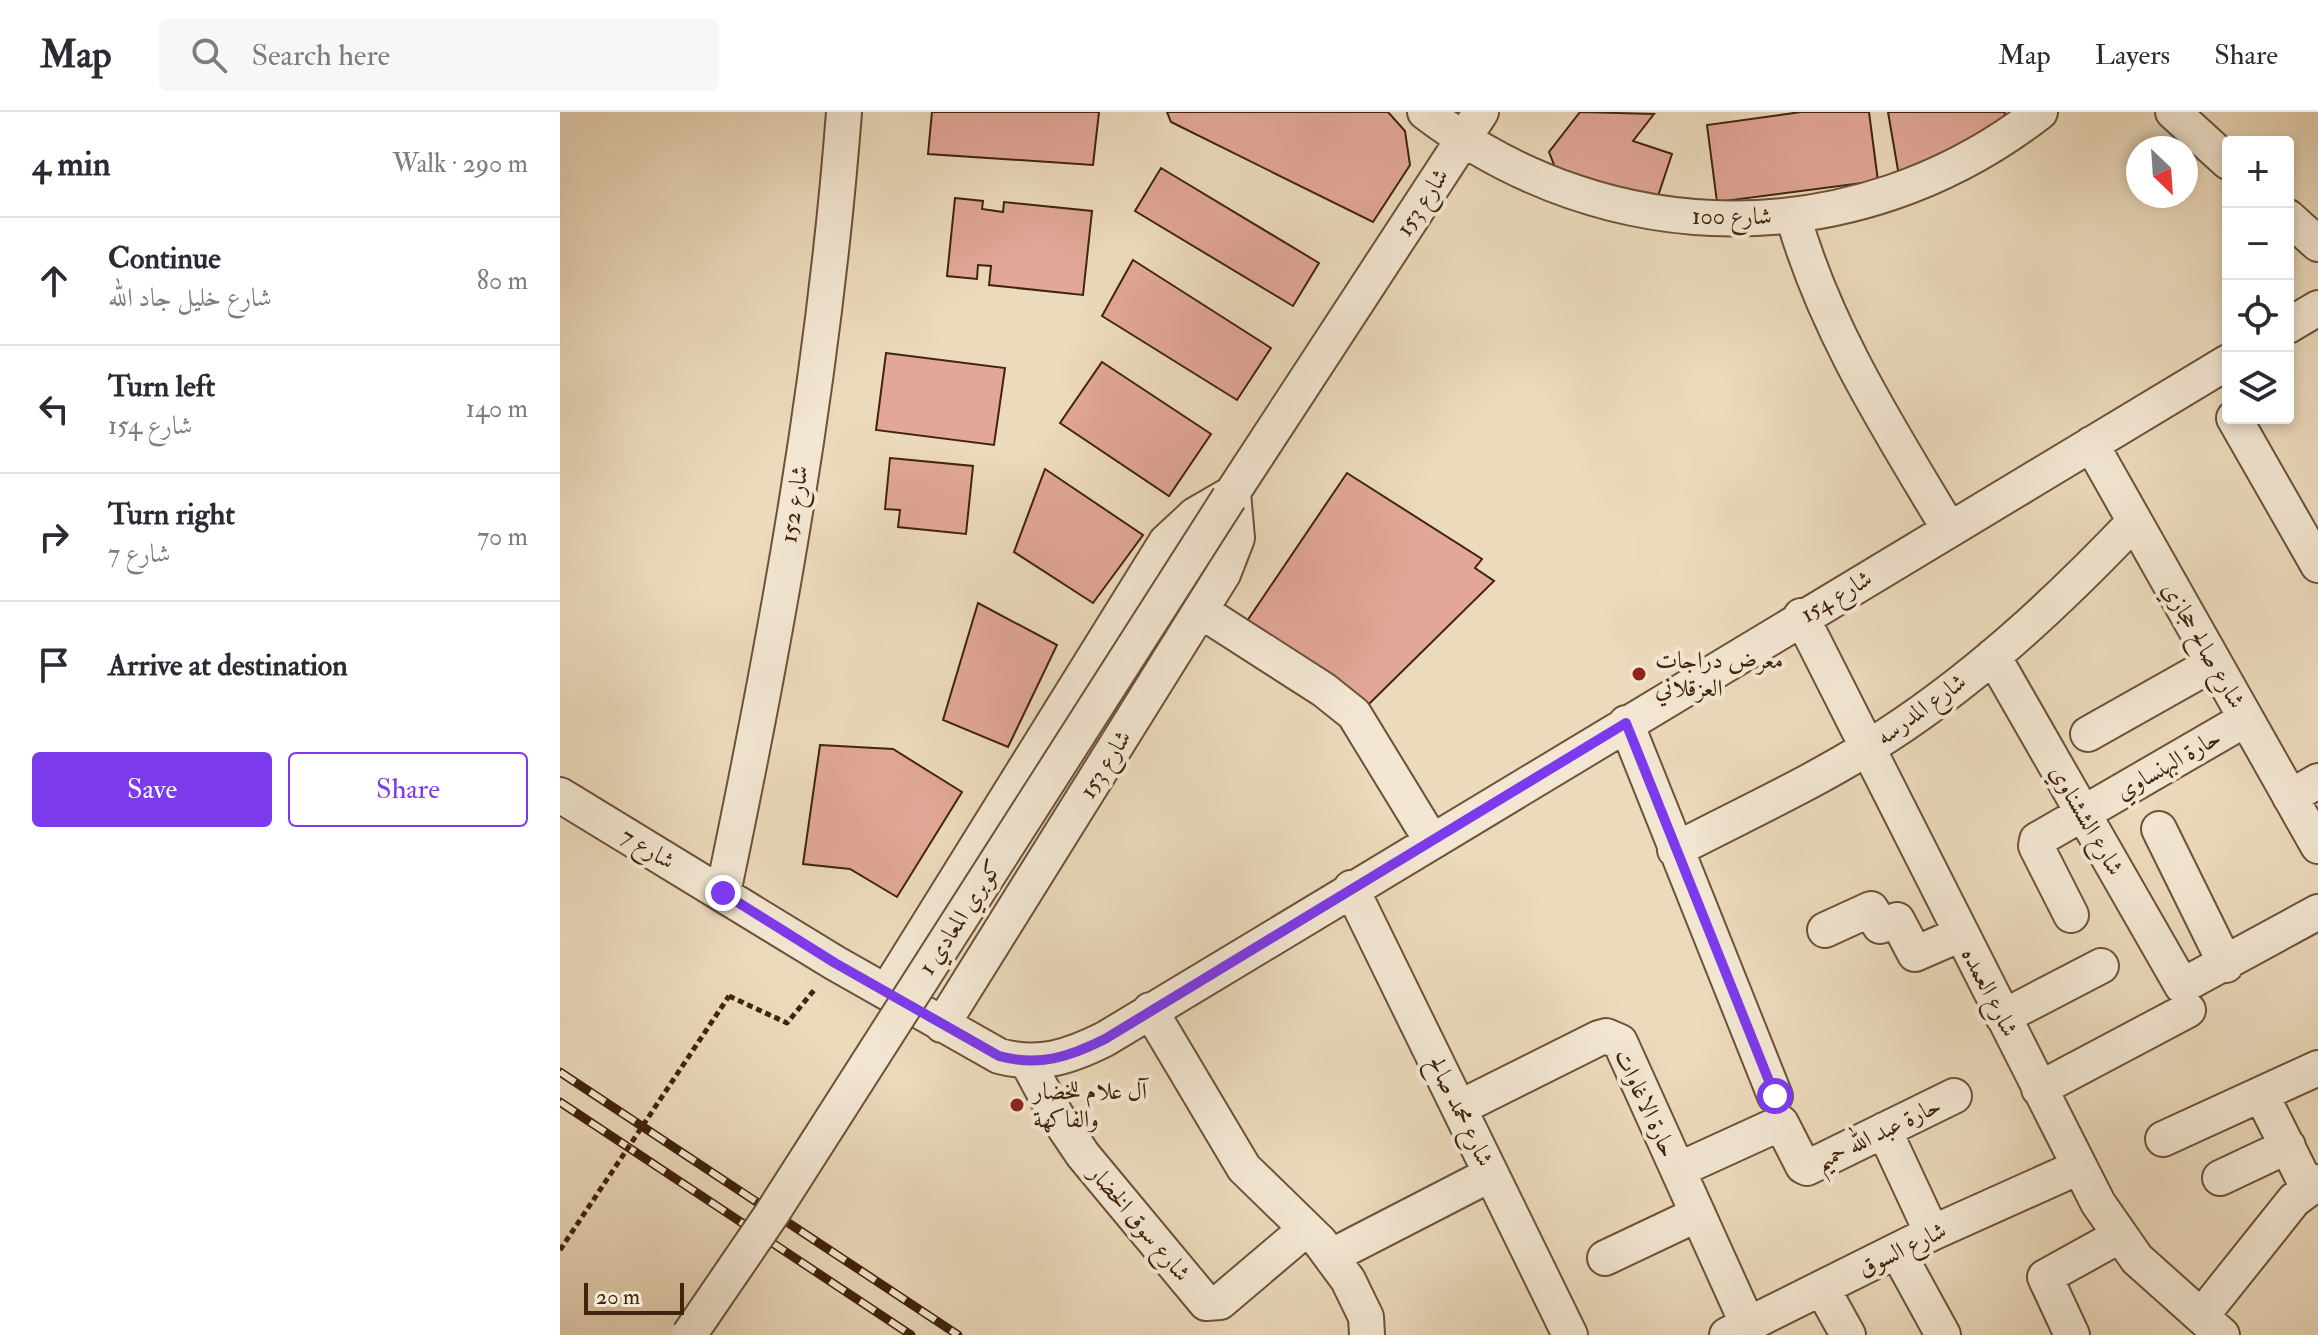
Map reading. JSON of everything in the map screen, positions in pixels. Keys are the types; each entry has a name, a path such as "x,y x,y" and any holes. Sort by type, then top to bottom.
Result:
{"street":[{"name":"شارع 152","path":"723,893 764,695 827,297 844,112"},
{"name":"شارع 100","path":"1425,112 1463,141 1523,174 1588,199 1683,216 1724,219 1793,216 1852,205 1910,187 1965,162 2040,112"},
{"name":"شارع 153","path":"887,991 1166,542 1195,515 1231,496 1481,112"},
{"path":"2173,112 2222,157"},
{"path":"1793,216 1823,306 1843,350 1949,529"},
{"path":"2294,222 2318,244"},
{"path":"2294,322 2318,308"},
{"name":"شارع 154","path":"1028,1063 1056,1060 1079,1052 2218,368"},
{"path":"2237,424 2318,565"},
{"name":"شارع صالح حجازي","path":"2091,444 2246,719 2304,789 2318,846"},
{"name":"شارع 153","path":"942,1025 1232,557 1237,538 1231,496"},
{"name":"كوبري المعادي 1","path":"689,1335 771,1215 1231,496"},
{"name":"شارع المدرسه","path":"1675,850 1868,748 1993,656 2066,592 2134,522"},
{"path":"1201,611 1324,690 1354,714 1431,840"},
{"name":"شارع العمده","path":"1801,616 2079,1167 2119,1236 2158,1281 2212,1324"},
{"name":"شارع الششناوي","path":"1993,656 2184,997"},
{"path":"2088,734 2214,663"},
{"name":"حارة البهنساوي","path":"2071,915 2036,843 2246,719"},
{"path":"1626,723 1775,1096"},
{"name":"شارع 7","path":"560,795 942,1025 999,1056 1028,1063"},
{"path":"2159,829 2226,965"},
{"name":"شارع محمد صالح","path":"1351,888 1570,1335"},
{"path":"1825,930 1871,909 1880,926 1897,920 1915,954 1961,934"},
{"path":"2039,1089 2184,997 2187,986 2318,912"},
{"path":"2003,1017 2101,966"},
{"path":"1150,1010 1244,1168 1332,1256 1363,1306 1367,1335"},
{"name":"حارة الاغاوات","path":"1459,1108 1606,1036 1620,1042 1698,1214 1737,1330"},
{"name":"شارع سوق الخضار","path":"1028,1063 1056,1115 1083,1155 1204,1301 1213,1304 1220,1302 1306,1229"},
{"path":"2163,1139 2318,1068"},
{"path":"2212,1324 2294,1200 2313,1185 2261,1094"},
{"name":"حارة عبد الله حميم","path":"1678,1170 1781,1123 1803,1166 1807,1168 1954,1096"},
{"path":"1884,1130 1932,1233"},
{"path":"2220,1178 2288,1146"},
{"name":"شارع السوق","path":"1737,1330 1932,1233 2079,1167"},
{"path":"1332,1256 1491,1174"},
{"path":"1605,1258 1698,1214"},
{"path":"2072,1335 2045,1277 2119,1236"},
{"path":"1897,1251 1943,1335"},
{"path":"1822,1288 1848,1335"}],"path":[{"path":"560,1250 729,996 787,1023 835,963"}],"building":[{"path":"932,112 1099,112 1093,165 928,154"},
{"path":"1167,112 1388,112 1405,131 1410,165 1373,222 1171,122"},
{"path":"1580,112 1654,114 1633,141 1672,154 1653,211 1560,180 1549,152"},
{"path":"1801,112 1869,112 1878,181 1717,202 1707,125"},
{"path":"1888,112 2005,112 2004,119 1952,153 1899,176"},
{"path":"1161,168 1319,263 1293,306 1135,211"},
{"path":"955,198 983,201 982,209 1003,212 1004,202 1092,211 1083,295 989,285 991,266 978,265 977,279 947,276"},
{"path":"1133,260 1271,348 1237,400 1102,316"},
{"path":"886,353 1005,368 994,445 876,430"},
{"path":"1102,362 1211,434 1169,496 1060,423"},
{"path":"890,458 973,466 966,534 898,527 900,510 885,509"},
{"path":"1045,469 1143,535 1093,603 1014,552"},
{"path":"1347,473 1482,559 1475,568 1494,581 1368,705 1245,624"},
{"path":"978,603 1057,645 1008,747 943,720"},
{"path":"820,745 893,749 962,792 897,897 850,869 803,864"}],"railway":[{"path":"560,1072 958,1335"},
{"path":"560,1102 911,1335"}],"place":[{"name":"معرض دراجات العزقلاني","path":"1639,674"},
{"name":"آل علام للخضار والفاكهة","path":"1017,1105"}],"route":[{"path":"723,893 835,963 999,1056 1028,1063 1056,1060 1105,1039 1235,957 1626,723 1775,1096"}]}
